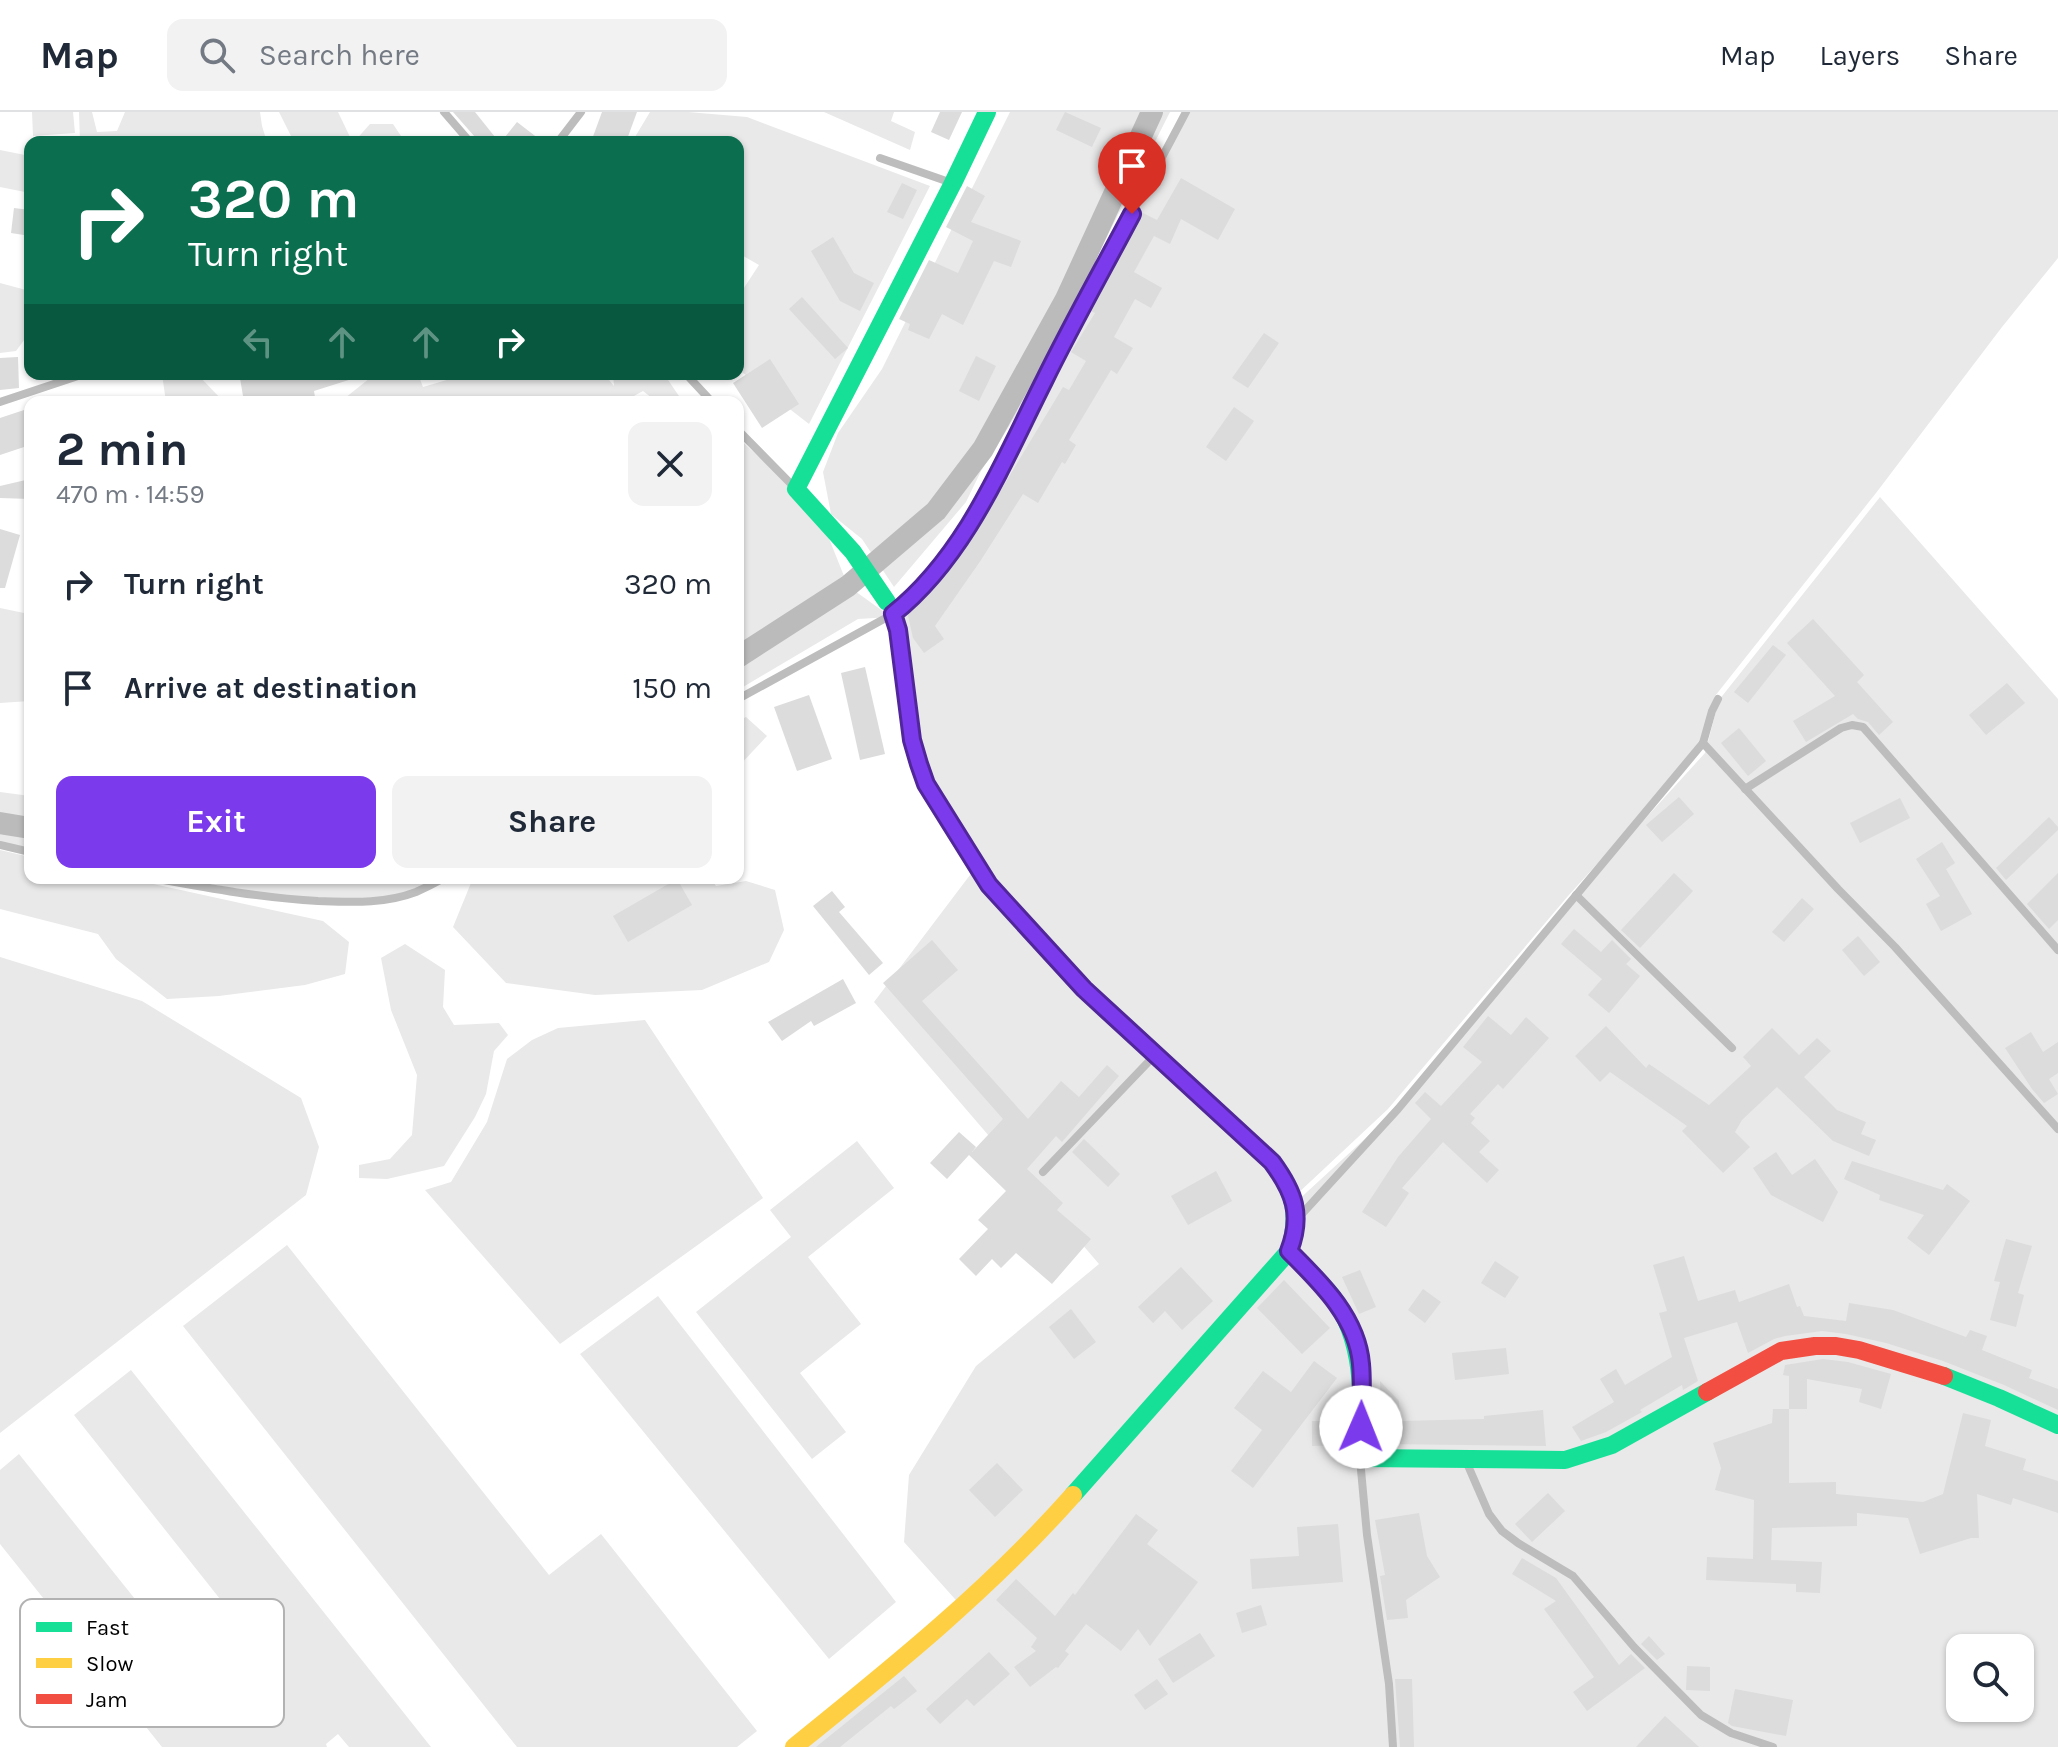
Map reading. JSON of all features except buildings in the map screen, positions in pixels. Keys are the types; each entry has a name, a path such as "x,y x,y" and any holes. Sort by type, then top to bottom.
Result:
{"street":[{"path":"794,1747 944,1624 1001,1573 1047,1525 1289,1251 1297,1220 1293,1196 1272,1162 1084,989 989,885 926,784 912,740 898,630 890,608 853,552 796,489 987,112"},
{"path":"1289,1251 1334,1299 1350,1326 1361,1361 1360,1458 1565,1460 1612,1445 1781,1351 1802,1346 1835,1346 1927,1370 2005,1400 2058,1425"}],"lane":[{"path":"444,112 465,136"},
{"path":"563,136 581,112"},
{"path":"744,695 890,608 911,599 925,584 978,510 1186,112"},
{"path":"880,158 953,183"},
{"path":"0,402 66,380"},
{"path":"692,380 706,396"},
{"path":"744,436 796,489"},
{"path":"1297,1220 1398,1109 1703,743 1718,699"},
{"path":"1745,789 1841,728 1852,725 1863,727 2058,950"},
{"path":"1703,743 1895,947 2058,1129"},
{"path":"0,845 24,851"},
{"path":"185,884 280,899 359,902 388,899 416,892 432,884"},
{"path":"1576,895 1732,1048"},
{"path":"1043,1172 1155,1055"},
{"path":"1360,1458 1367,1535 1389,1684 1393,1747"},
{"path":"1466,1460 1489,1514 1502,1531 1573,1576 1634,1647 1701,1715 1731,1733 1773,1747"}],"shaded area":[{"path":"32,112 73,112 75,133 33,136"},
{"path":"79,112 92,112 97,132 117,131 125,112 260,112 265,136 80,136"},
{"path":"279,112 338,112 350,136 291,136"},
{"path":"650,112 747,117 930,186 809,424 744,374 744,288 759,265 744,256 744,136 636,136"},
{"path":"824,112 894,112 891,121 915,132 910,150"},
{"path":"1010,112 1170,112 1020,409 981,471 966,502 894,587 862,539 831,514 823,472 838,433 882,369"},
{"path":"1183,112 2058,112 2058,258 1715,696 1701,749 1568,896 1388,1109 1295,1196 1269,1164 1295,1203 1393,1113 1593,876 1705,753 1719,700 1880,497 2058,699 2058,1747 792,1747 963,1608 904,1542 909,1475 976,1366 1099,1264 874,1002 973,871 918,773 891,617 1001,474"},
{"path":"370,124 393,124 401,136 359,136"},
{"path":"0,150 24,155 24,192 0,187"},
{"path":"0,283 24,289 24,340 16,351 0,353"},
{"path":"163,380 203,380 218,396 165,396"},
{"path":"368,380 420,380 423,387 447,380 609,380 614,386 614,380 668,380 679,396 649,396 643,391 634,396 348,396"},
{"path":"744,443 820,516 848,586 891,617 858,619 744,686"},
{"path":"0,608 24,613 24,701 0,703"},
{"path":"744,718 767,736 744,761"},
{"path":"0,792 24,795 24,848 0,842"},
{"path":"0,850 24,856 24,884 153,884 323,921 349,942 345,974 305,985 167,999 116,959 98,934 0,909"},
{"path":"746,881 775,890 784,930 769,962 702,990 595,995 506,983 453,927 471,884 716,886 744,884"},
{"path":"208,884 430,884 382,902 322,903"},
{"path":"405,944 445,970 443,1007 454,1025 499,1023 508,1035 494,1051 486,1094 475,1117 444,1166 387,1179 359,1178 359,1165 390,1159 412,1135 417,1075 391,1010 381,958"},
{"path":"0,957 142,1001 301,1098 319,1147 306,1195 0,1433"},
{"path":"645,1020 763,1198 560,1344 425,1190 451,1182 487,1122 507,1059 532,1040 558,1028"},
{"path":"857,1141 894,1188 808,1257 861,1324 800,1373 846,1432 812,1459 696,1312 791,1237 770,1210"},
{"path":"287,1245 549,1575 601,1534 757,1731 737,1747 517,1747 183,1326"},
{"path":"658,1296 896,1602 829,1659 580,1354"},
{"path":"131,1370 431,1747 349,1747 338,1734 326,1744 327,1747 162,1747 146,1727 284,1727 284,1599 220,1599 74,1415"},
{"path":"19,1454 135,1599 44,1599 0,1544 0,1470"}],"waterway":[{"path":"744,653 848,586 936,511 983,449 1066,299 1152,112"},
{"path":"0,823 24,827"}],"traffic: fast":[{"path":"887,602 853,552 796,489 987,112"},
{"path":"1073,1495 1289,1251 1295,1215 1286,1184 1272,1162 1098,1002"},
{"path":"1289,1251 1332,1296 1351,1334 1360,1374 1360,1458 1565,1460 1612,1445 1707,1392"},
{"path":"1944,1376 2058,1425"}],"traffic: slow":[{"path":"893,614 898,630 912,740 926,784 989,885 1098,1002"},
{"path":"794,1747 974,1596 1073,1495"}],"traffic: jam":[{"path":"1707,1392 1781,1351 1815,1346 1859,1350 1944,1376"}],"route":[{"path":"1132,214 978,510 925,584 893,614 898,630 912,740 926,784 989,885 1084,989 1272,1162 1284,1179 1293,1196 1297,1220 1289,1251 1334,1299 1350,1326 1361,1361 1361,1427"}]}
